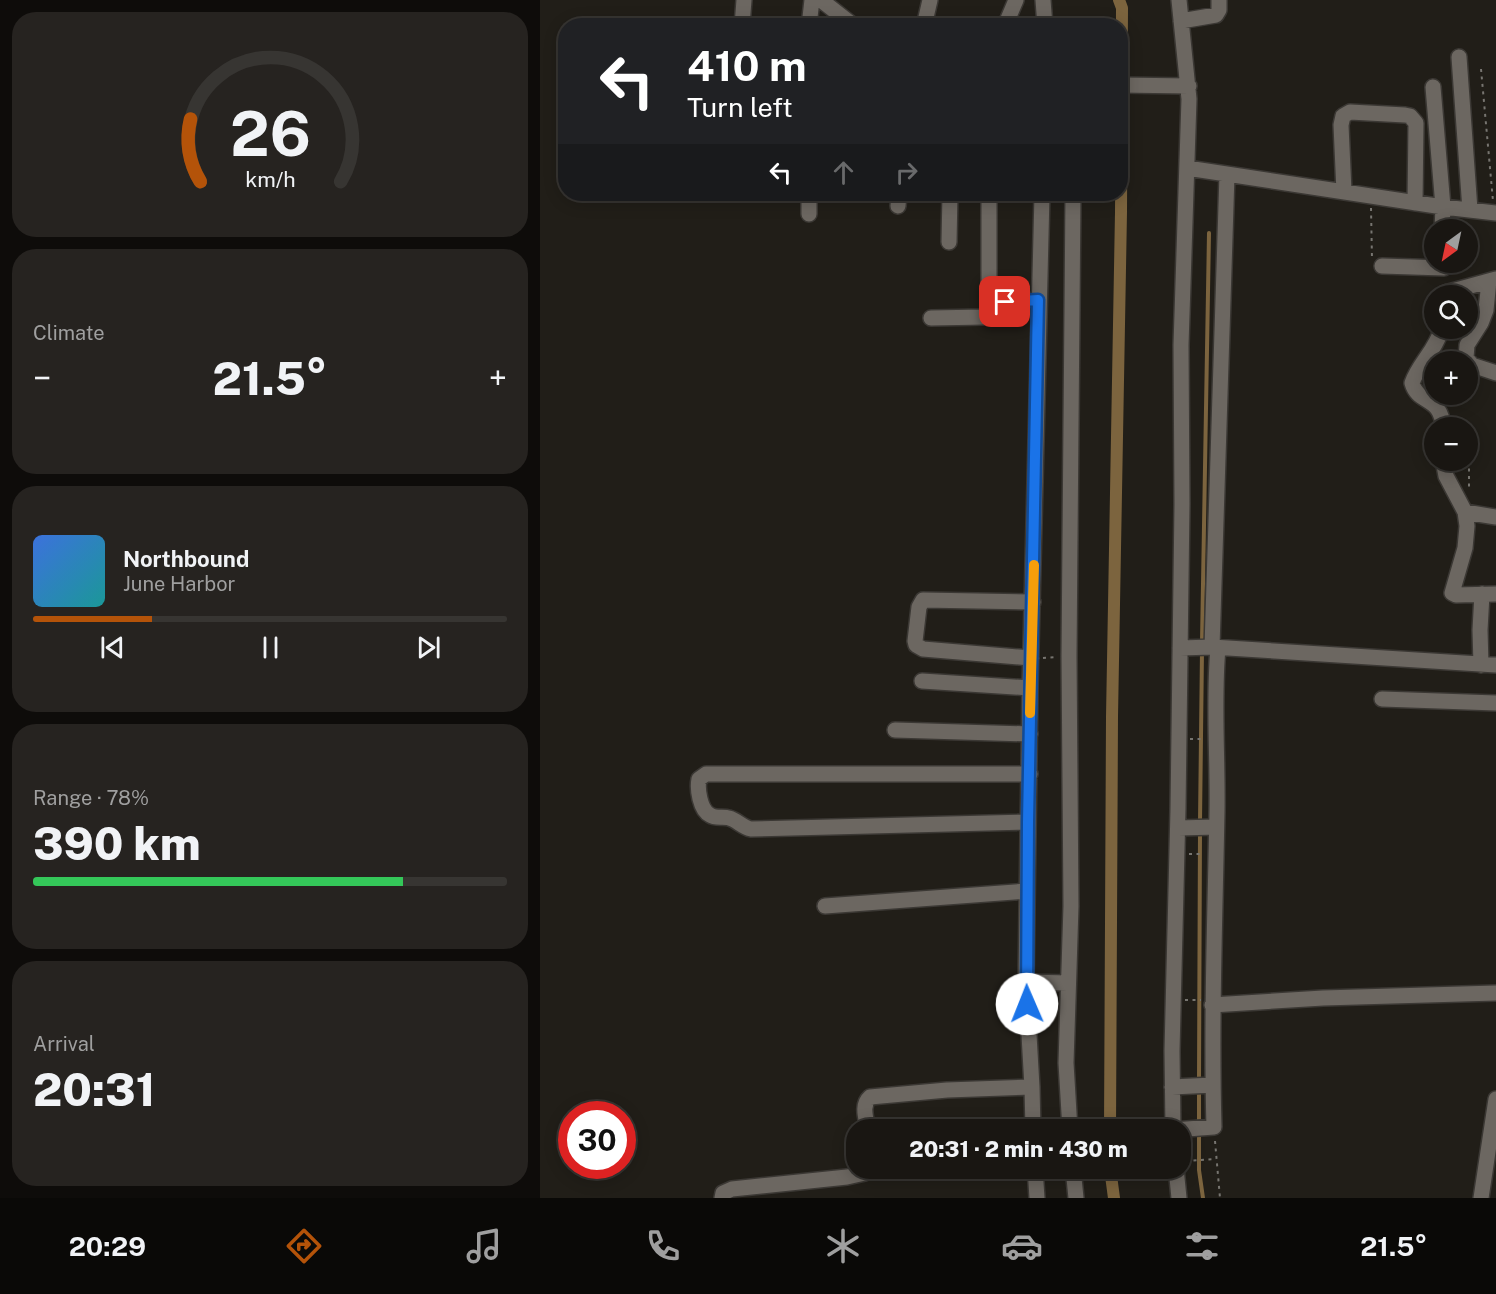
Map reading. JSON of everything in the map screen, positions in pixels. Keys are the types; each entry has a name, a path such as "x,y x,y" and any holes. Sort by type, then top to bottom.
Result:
{"street":[{"path":"743,18 744,0"},
{"path":"810,18 813,0"},
{"path":"821,0 844,18"},
{"path":"926,18 930,0"},
{"path":"1008,18 1016,0"},
{"path":"1043,0 1044,18"},
{"path":"1173,1119 1172,1051 1185,828 1180,648 1181,345 1189,86 1179,0"},
{"path":"1181,21 1216,15 1220,0"},
{"path":"1459,57 1470,210"},
{"path":"1128,85 1189,86"},
{"path":"1433,87 1442,219"},
{"path":"1344,192 1341,125 1344,116 1350,112 1405,115 1410,116 1416,123 1415,203"},
{"path":"1187,168 1495,213"},
{"path":"1191,1129 1214,1127 1213,827 1218,759 1215,647 1227,174"},
{"path":"809,201 809,214"},
{"path":"949,243 950,201"},
{"path":"931,318 984,317 989,313 989,201"},
{"path":"1033,1119 1026,982 1030,688 1034,658 1038,300 1042,201"},
{"path":"1069,1119 1066,1063 1071,872 1069,656 1073,201"},
{"path":"1382,266 1424,265"},
{"path":"1476,285 1493,280 1486,310 1478,318"},
{"path":"989,303 1038,300"},
{"path":"1438,339 1412,383 1414,390 1436,406 1442,417"},
{"path":"1469,339 1466,358 1472,365 1496,373"},
{"path":"1180,648 1215,647 1488,665 1489,594 1456,595 1452,591 1465,548 1467,526 1465,512 1445,471"},
{"path":"1465,512 1496,517"},
{"path":"1033,602 922,600 915,641 916,645 923,649 1034,658"},
{"path":"922,681 1030,688"},
{"path":"1382,699 1496,702"},
{"path":"895,730 1030,734"},
{"path":"1028,822 751,829 730,818 710,816 700,801 698,785 699,779 706,774 1029,774"},
{"path":"1185,828 1213,827"},
{"path":"825,906 1027,891"},
{"path":"1026,982 1068,983"},
{"path":"1212,1005 1323,998 1496,993"},
{"path":"1172,1087 1213,1085"},
{"path":"867,1119 865,1106 870,1096 1032,1087"},
{"path":"1481,1198 1496,1099"},
{"path":"722,1198 723,1193 732,1189 846,1177"},
{"path":"1036,1179 1037,1198"},
{"path":"1074,1179 1076,1198"},
{"path":"1177,1179 1179,1198"}],"path":[{"path":"1481,69 1495,213"},
{"path":"1371,196 1371,258 1374,263 1382,266"},
{"path":"1469,471 1469,492"},
{"path":"1034,658 1056,657"},
{"path":"1189,854 1207,854"},
{"path":"1214,1127 1220,1198"},
{"path":"1195,1161 1216,1159"}],"waterway":[{"path":"1119,0 1122,18"},
{"path":"1110,1119 1112,717 1121,201"},
{"path":"1202,643 1209,233"},
{"path":"1200,822 1202,650"},
{"path":"1199,1080 1200,830"},
{"path":"1199,1088 1199,1125"},
{"path":"1199,1133 1199,1170 1203,1198"},
{"path":"1111,1179 1114,1198"}],"slow traffic":[{"path":"1030,713 1034,565"}],"route":[{"path":"1005,302 1038,300 1030,688 1027,1004"}]}
